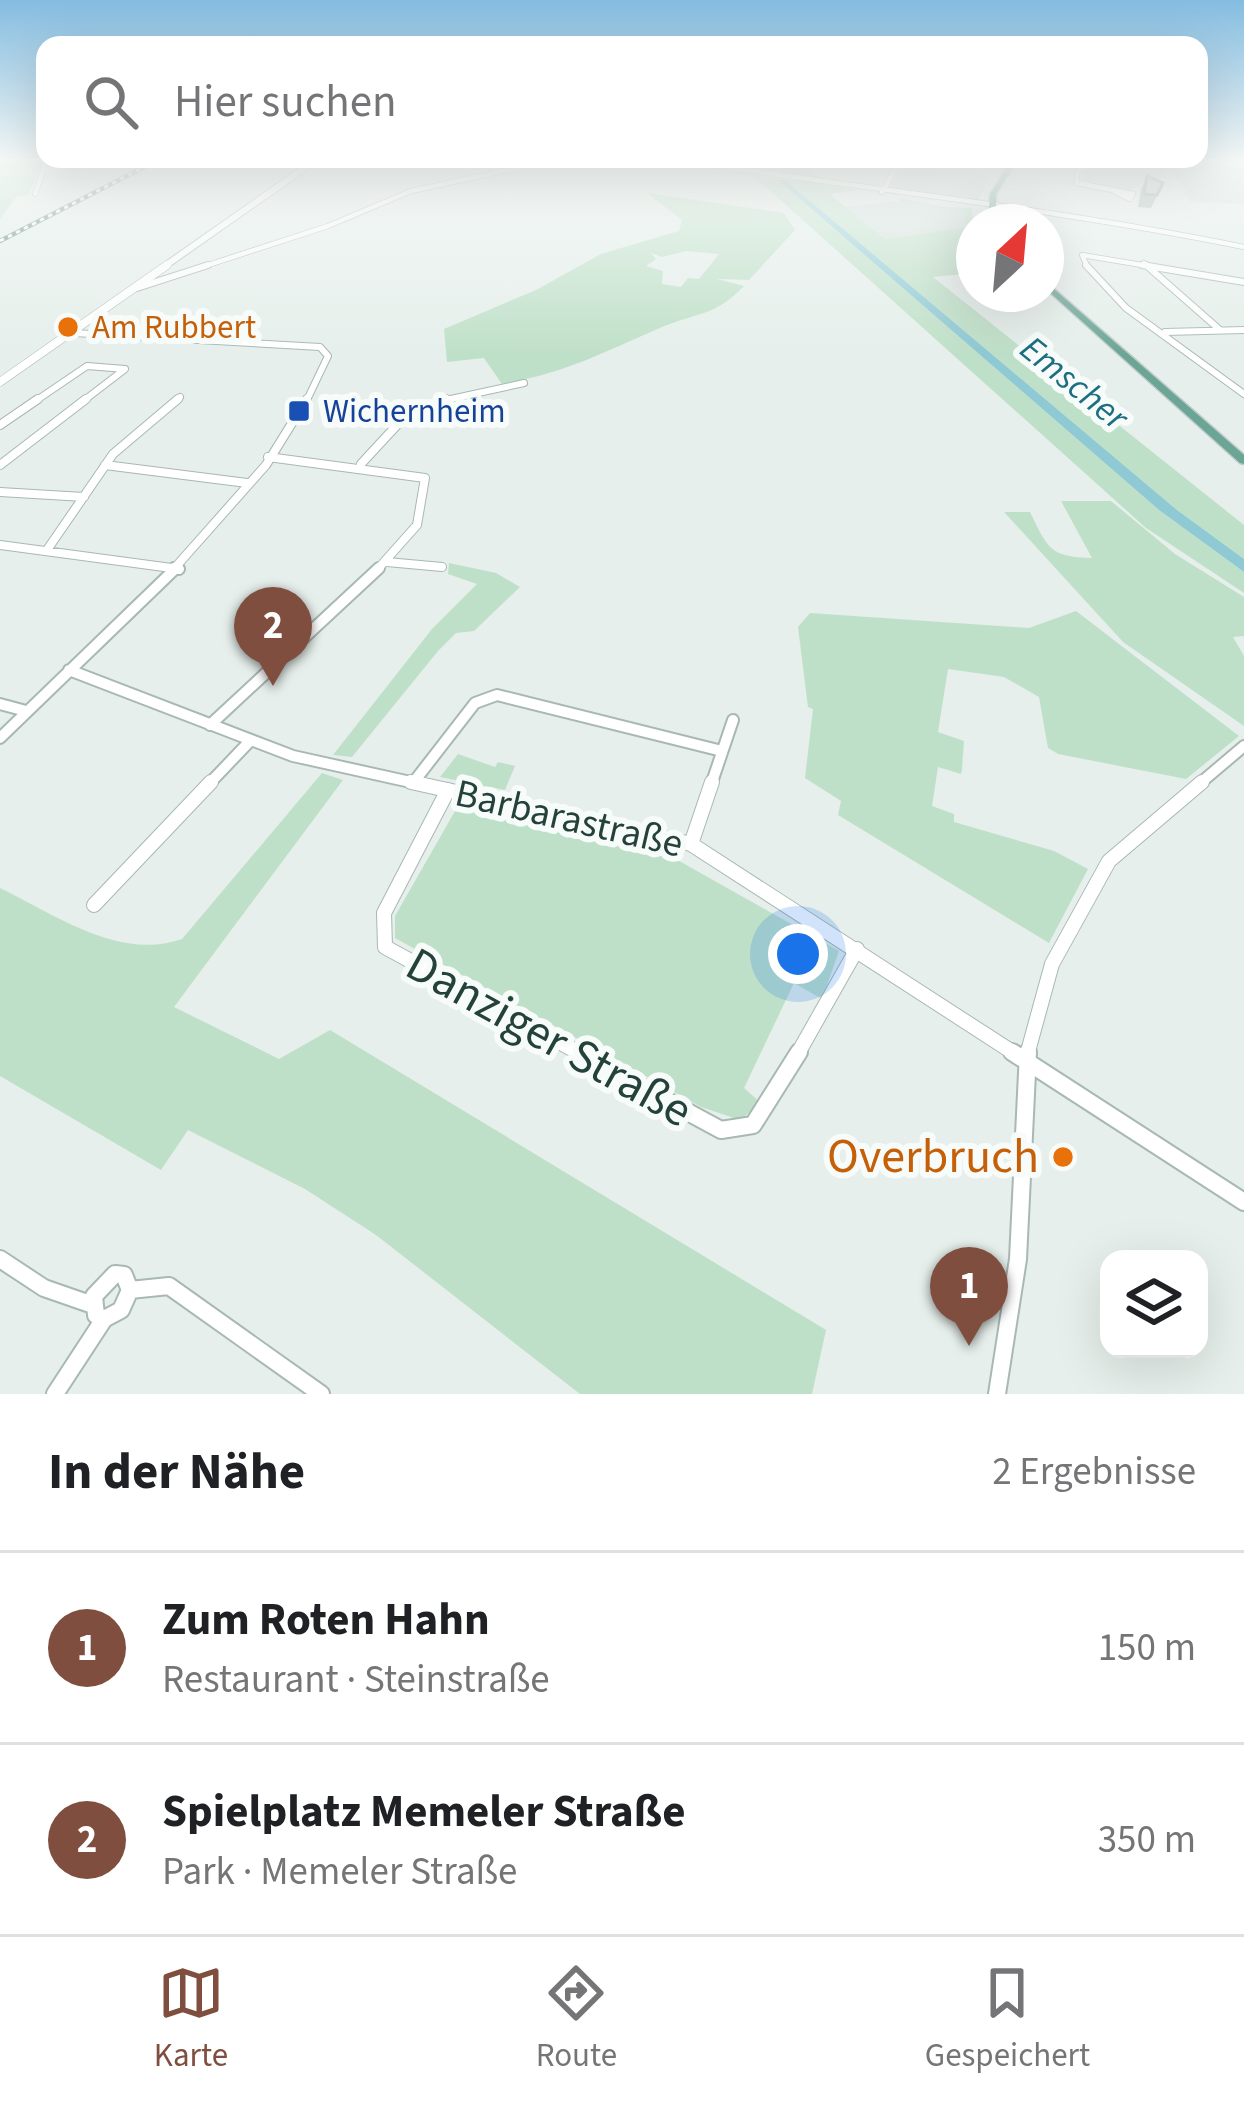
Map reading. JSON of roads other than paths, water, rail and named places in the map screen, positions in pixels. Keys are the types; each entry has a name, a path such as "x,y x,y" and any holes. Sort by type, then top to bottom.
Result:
{"main road":[{"path":"0,382 225,225"},
{"path":"1064,301 1244,457"}],"street":[{"path":"137,288 330,225"},
{"path":"1136,225 1244,247"},
{"path":"1244,282 1082,256 1083,266 1106,292 1244,394"},
{"path":"1144,263 1175,296 1220,330"},
{"path":"1162,332 1244,330"},
{"path":"0,738 179,569 302,412 328,356 322,348 74,333"},
{"path":"0,425 87,366 125,369 0,465"},
{"path":"362,464 385,434 424,404 524,383"},
{"path":"47,550 128,438 180,397"},
{"path":"0,450 16,453"},
{"path":"210,725 271,663 387,562 417,528 427,484 422,475 362,464 268,458"},
{"path":"105,465 247,483"},
{"path":"0,492 84,497"},
{"path":"0,545 179,569"},
{"path":"387,562 442,567"},
{"name":"Barbarastraße","path":"69,670 293,756 691,844 1244,1202"},
{"path":"413,783 475,703 497,695 722,751"},
{"path":"0,704 26,711"},
{"path":"691,844 734,720"},
{"path":"94,905 250,741"},
{"path":"997,1394 1018,1259 1025,1061 1052,964 1093,884 1150,821 1244,746"},
{"name":"Danziger Straße","path":"448,790 384,913 385,947 721,1130 753,1125 768,1106 857,949"},
{"path":"0,1259 44,1288 99,1312 121,1310 130,1290 124,1275 115,1274 99,1286 99,1312 55,1394"},
{"path":"130,1290 154,1283 169,1286 321,1394"}],"water":[{"path":"830,225 839,225 1177,510 1244,559 1244,572 1159,510"}],"railway":[{"path":"0,241 31,225"}],"place":[{"name":"Am Rubbert","path":"68,327"},
{"name":"Wichernheim","path":"299,411"},
{"name":"Spielplatz Memeler Straße","path":"273,686"},
{"name":"Overbruch","path":"1063,1157"},
{"name":"Zum Roten Hahn","path":"969,1346"}],"water label":[{"name":"Emscher","path":"1074,383"}]}
